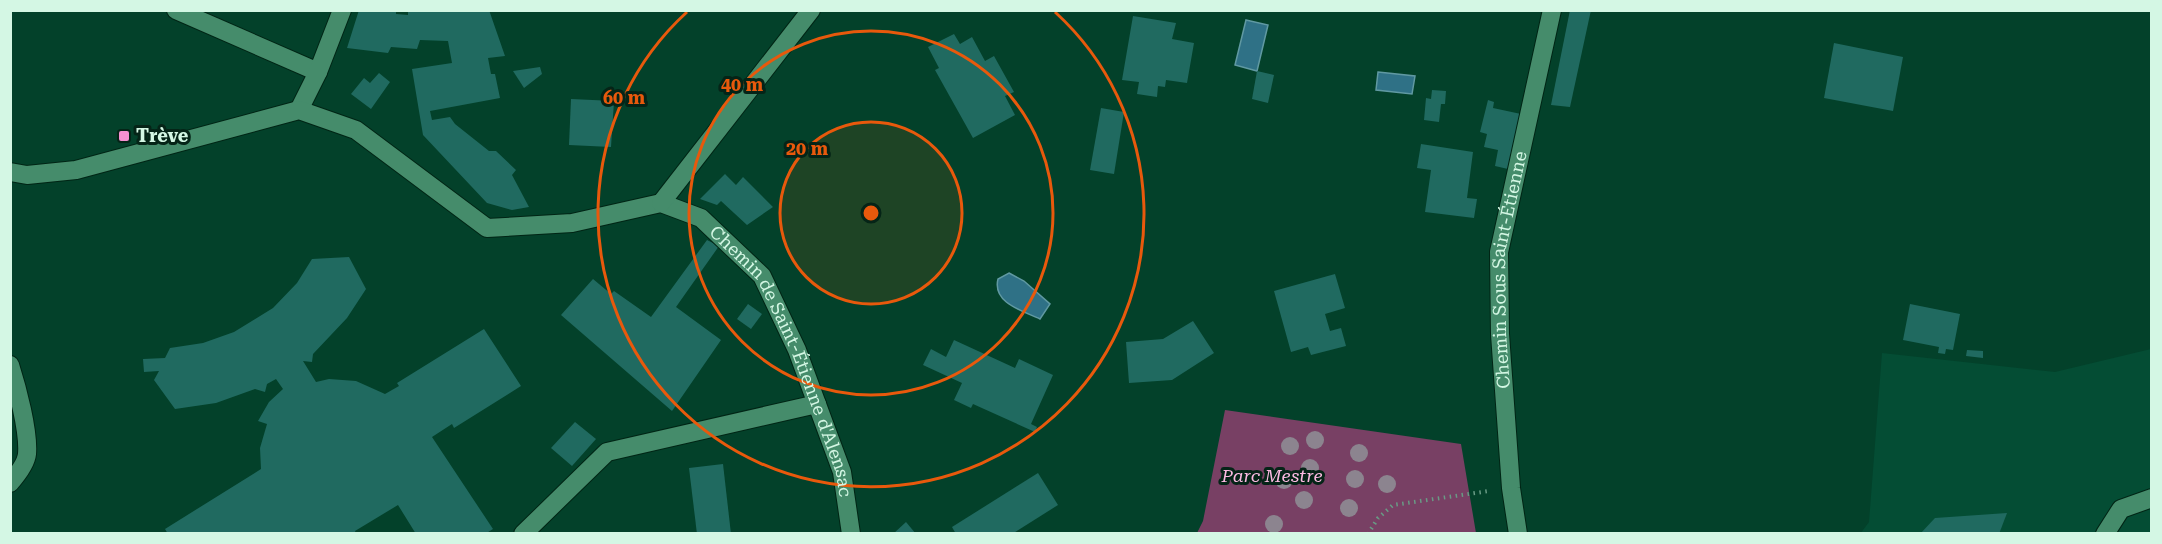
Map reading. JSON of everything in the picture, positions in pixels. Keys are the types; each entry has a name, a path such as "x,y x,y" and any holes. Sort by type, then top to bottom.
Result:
{"street":[{"path":"176,10 318,72"},
{"path":"299,110 318,72 342,10"},
{"path":"10,172 27,175 76,170 299,110 356,130 487,228 572,223 661,203 810,10"},
{"name":"Chemin Sous Saint-Étienne","path":"1518,534 1510,489 1500,334 1499,252 1552,10"},
{"name":"Chemin de Saint-Étienne d'Alensac","path":"661,203 701,218 762,276 797,350 842,472 851,534"},
{"path":"10,365 20,396 27,454 19,473 10,483"},
{"path":"524,534 607,452 817,404"},
{"path":"2105,534 2121,509 2151,498"}],"path":[{"path":"1368,534 1387,509 1403,502 1510,489"}],"shaded area":[{"path":"2151,349 2151,533 1860,534 1869,522 1882,353 2055,372"}],"green space":[{"name":"Parc Mestre","path":"1225,410 1461,444 1476,533 1197,533 1203,521"}],"water":[{"path":"1246,20 1268,25 1257,71 1235,65"},
{"path":"1378,72 1415,76 1412,94 1376,90"},
{"path":"1009,273 1024,281 1050,304 1040,319 1004,300 997,287 998,279"}],"building":[{"path":"359,10 396,10 396,14 408,15 408,10 489,10 505,56 488,58 491,74 495,74 500,98 430,111 432,120 450,117 455,124 489,151 496,151 516,170 512,175 529,207 512,210 487,203 423,135 412,69 452,63 448,41 420,40 417,49 391,47 388,53 347,48"},
{"path":"1570,10 1591,10 1570,107 1551,105"},
{"path":"1133,16 1176,23 1172,39 1194,43 1187,83 1166,80 1165,87 1158,86 1157,97 1137,94 1139,82 1122,80"},
{"path":"954,34 960,44 972,37 985,61 994,56 1014,92 1005,96 1015,115 973,138 935,70 939,68 928,47"},
{"path":"1834,43 1903,57 1893,111 1824,98"},
{"path":"540,67 542,74 524,88 513,71"},
{"path":"1257,71 1274,75 1268,103 1252,99"},
{"path":"379,73 390,82 371,109 351,94 364,78 370,83"},
{"path":"1432,90 1446,91 1445,104 1441,104 1439,122 1424,120 1426,98 1431,99"},
{"path":"571,99 614,101 611,147 569,145"},
{"path":"1488,100 1494,102 1493,108 1521,114 1508,169 1495,166 1498,150 1484,147 1487,134 1480,132"},
{"path":"1101,108 1124,112 1114,174 1090,170"},
{"path":"1421,144 1473,152 1467,198 1477,199 1474,218 1425,212 1431,170 1417,168"},
{"path":"725,174 736,185 743,177 773,207 747,225 721,201 717,205 700,199"},
{"path":"707,240 719,246 676,307 721,340 672,411 561,315 593,279 611,294 614,291 651,317"},
{"path":"349,257 366,289 347,318 313,354 312,362 303,361 316,382 329,379 356,381 385,394 399,386 397,383 484,329 521,386 454,428 452,424 432,437 493,529 485,534 416,534 398,505 355,531 356,534 168,534 165,529 261,469 260,448 267,424 258,421 269,402 283,389 276,379 267,384 265,392 255,389 216,403 175,409 154,380 159,371 144,372 143,359 165,358 170,348 203,343 234,332 273,308 297,283 312,259"},
{"path":"1335,274 1345,308 1325,314 1330,331 1341,328 1346,346 1311,355 1308,347 1291,352 1274,291"},
{"path":"748,304 762,314 751,329 737,319"},
{"path":"1910,304 1960,314 1953,350 1946,349 1945,354 1938,353 1939,347 1903,340"},
{"path":"1193,321 1214,353 1172,380 1129,383 1126,342 1163,339"},
{"path":"954,340 1015,368 1019,359 1053,375 1031,424 1037,427 1035,432 973,404 971,408 954,400 962,383 923,365 931,349 946,357"},
{"path":"1967,350 1983,351 1983,358 1966,356"},
{"path":"575,422 596,439 572,466 551,448"},
{"path":"723,464 731,534 697,534 689,468"},
{"path":"1038,473 1058,505 1012,534 956,534 952,527"},
{"path":"2007,513 1999,534 1920,534 1935,518"},
{"path":"906,522 916,534 893,534"}],"place":[{"name":"Trève","path":"124,136"}]}
